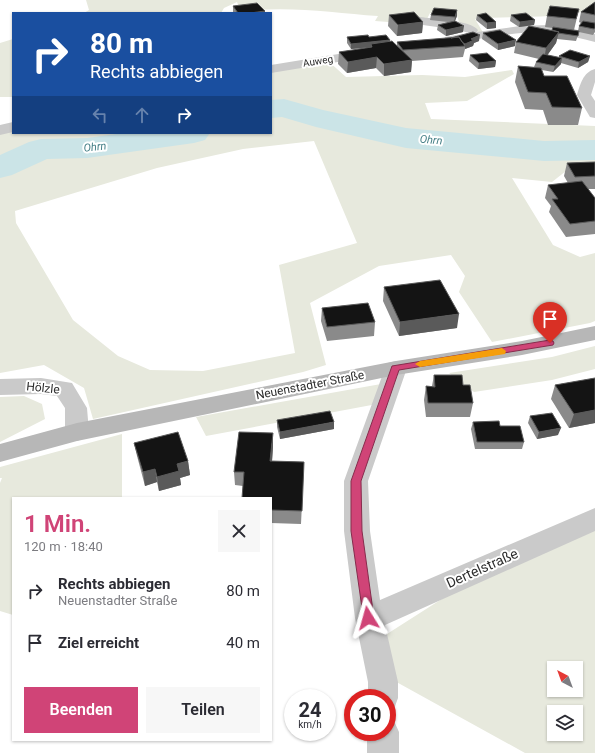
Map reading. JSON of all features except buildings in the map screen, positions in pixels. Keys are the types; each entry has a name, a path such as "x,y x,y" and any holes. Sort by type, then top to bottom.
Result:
{"main road":[{"name":"Neuenstadter Straße","path":"0,453 77,432 396,368 522,348 595,333"}],"street":[{"path":"420,21 460,26 484,34"},
{"path":"439,42 484,34 544,29 576,33 595,38"},
{"name":"Auweg","path":"272,69 379,51"},
{"path":"595,73 588,81 584,95 595,114"},
{"path":"0,130 12,127"},
{"path":"383,689 383,682 368,618 357,531 356,481 396,368"},
{"name":"Hölzle","path":"0,386 41,386 64,389 76,408 77,432"},
{"name":"Dertelstraße","path":"368,618 595,519"},
{"path":"383,741 383,753"}],"shaded area":[{"path":"86,0 595,0 595,9 565,15 475,19 484,34 460,26 457,15 430,13 427,19 428,25 375,21 378,16 310,10 275,9 241,12 237,2 224,8 222,12 86,12 89,10"},
{"path":"12,39 12,97 0,97 0,43"},
{"path":"327,60 346,77 422,75 465,77 512,70 514,74 467,101 425,103 431,119 595,126 595,171 566,171 552,182 512,178 553,245 580,257 595,253 595,321 492,342 459,292 465,276 451,255 379,266 310,303 326,365 303,372 93,419 84,388 44,365 0,373 0,130 12,127 12,134 272,134 272,69","holes":["314,141 357,243 279,265 295,353 203,371 150,370 118,356 73,320 16,223 15,211 157,168 243,149"]},
{"path":"595,346 595,369 552,380 474,392 449,373 552,357"},
{"path":"381,384 377,404 206,436 196,417"},
{"path":"24,396 42,404 45,419 0,442 0,397"},
{"path":"122,434 122,497 12,497 12,615 0,611 0,483 2,478 0,478 0,467"},
{"path":"595,527 595,753 525,753 391,679 387,634 459,588"}],"waterway":[{"name":"Ohrn","path":"272,109 284,108 316,118 406,138 544,151 595,150"},
{"name":"Ohrn","path":"0,168 41,149 87,148 187,134"}],"slow traffic":[{"path":"420,364 502,351"}],"route":[{"path":"368,618 357,531 356,481 396,368 550,343"}]}
